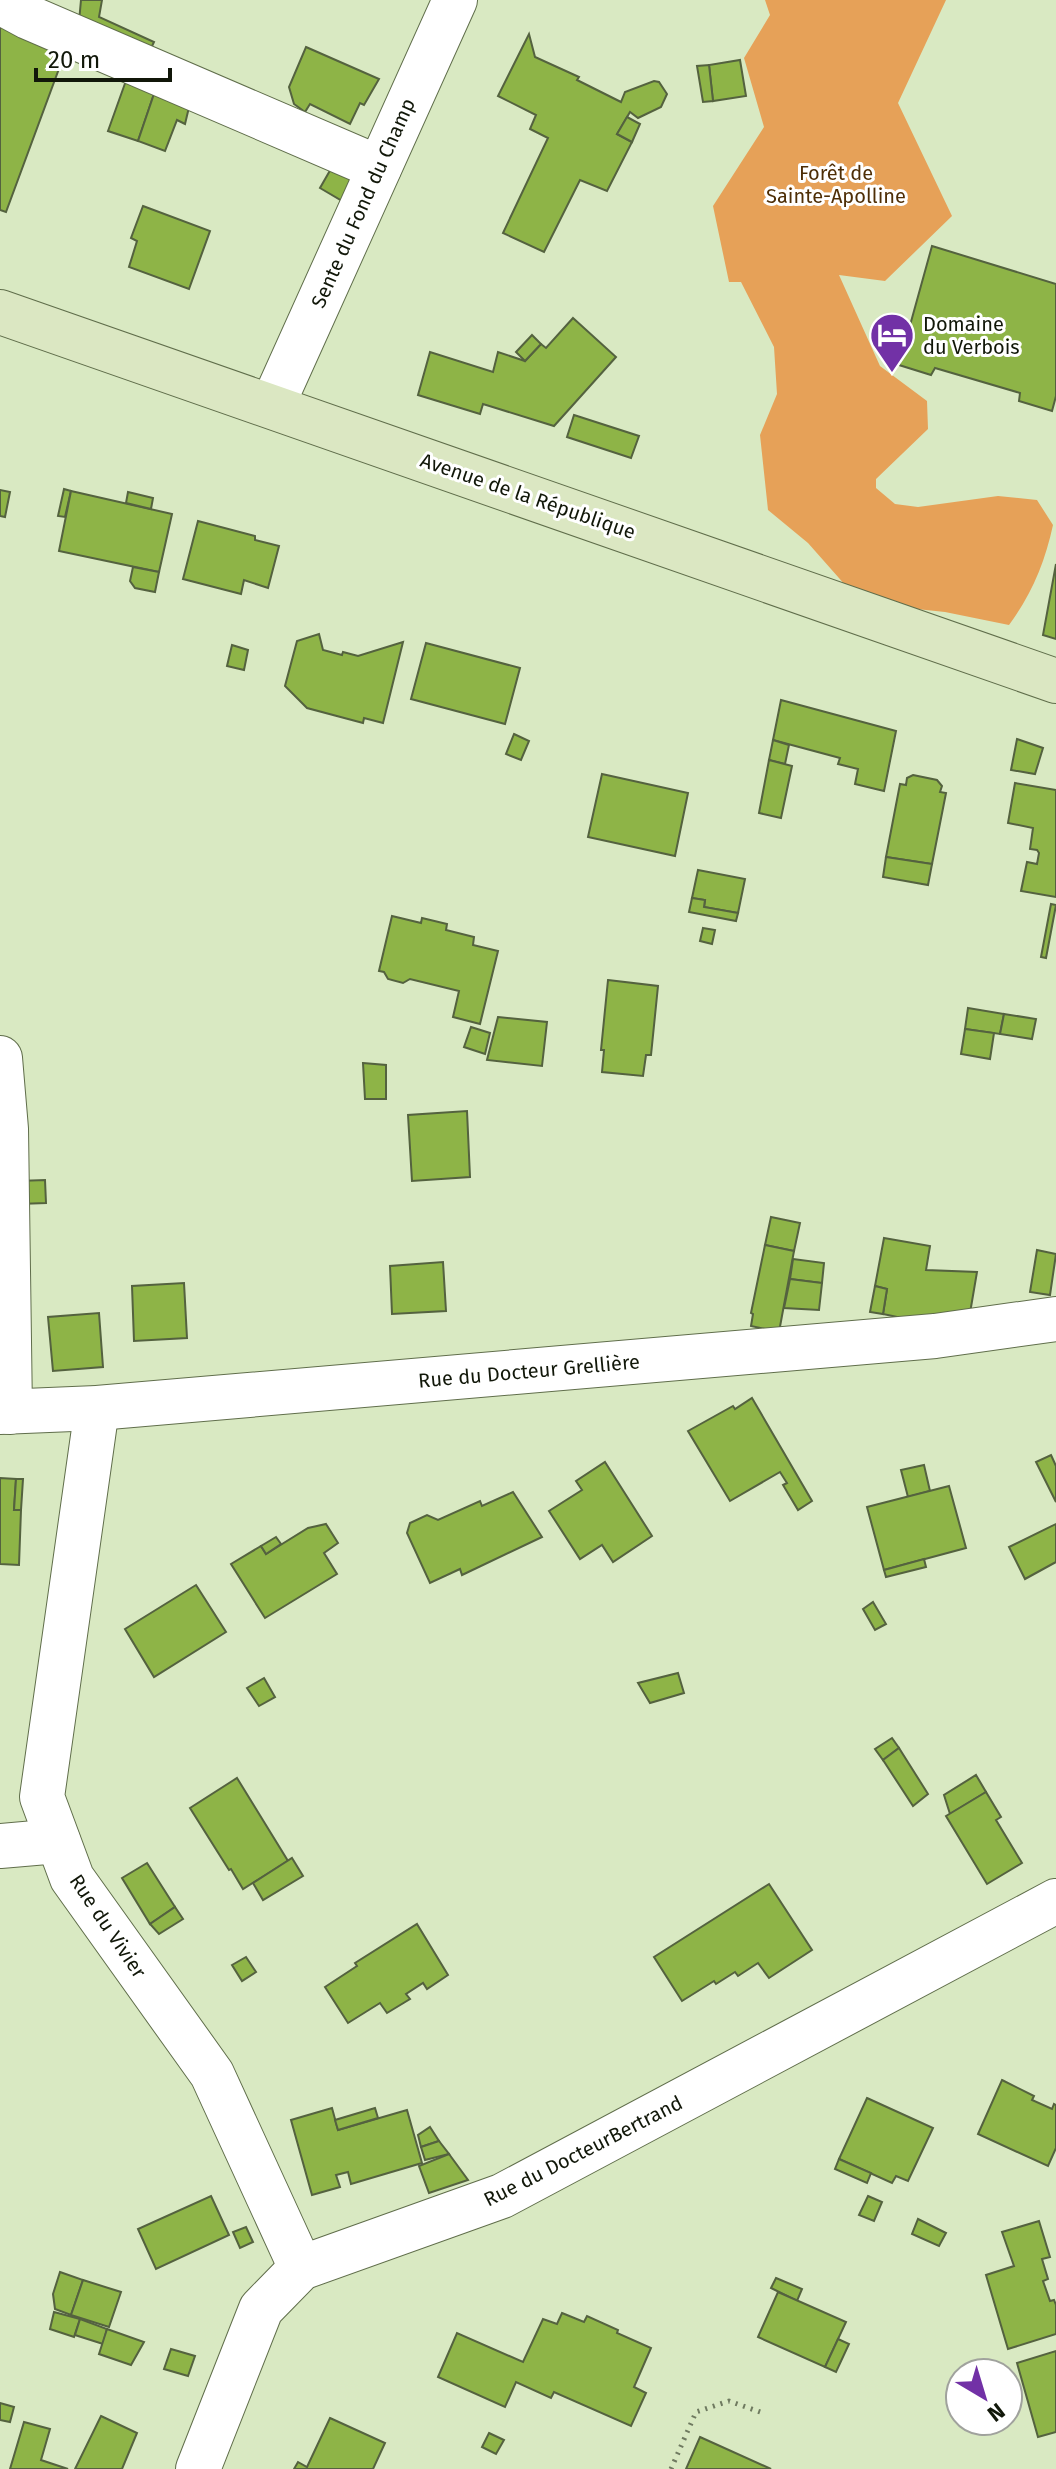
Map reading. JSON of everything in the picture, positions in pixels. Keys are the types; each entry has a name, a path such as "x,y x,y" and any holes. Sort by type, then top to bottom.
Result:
{"main road":[{"name":"Avenue de la République","path":"0,312 1056,681"}],"street":[{"name":"Sente du Fond du Champ","path":"272,406 455,0"},
{"path":"0,2 28,17 379,168"},
{"path":"0,1058 6,1129 5,1412"},
{"name":"Rue du Docteur Grellière","path":"5,1412 97,1408 935,1336 1056,1319"},
{"name":"Rue du Vivier","path":"97,1408 42,1797 72,1878 212,2074 301,2268"},
{"path":"0,1846 58,1841"},
{"name":"Rue du DocteurBertrand","path":"198,2469 261,2309 301,2268 502,2196 1056,1901"}],"path":[{"path":"671,2469 696,2412 729,2401 763,2413"}],"green space":[{"name":"Forêt de Sainte-Apolline","path":"765,0 946,0 898,103 952,216 885,281 839,275 880,366 927,401 928,429 876,479 876,488 895,504 918,507 998,496 1037,500 1053,525 1037,577 1009,625 945,612 879,605 846,586 808,543 768,510 760,435 777,394 774,347 741,282 729,282 713,206 764,127 744,58 770,15"}],"building":[{"path":"81,0 102,0 99,17 154,42 144,63 78,33"},
{"path":"0,17 67,47 6,212 0,210"},
{"path":"529,34 535,57 579,77 577,80 621,102 625,92 654,81 659,82 667,94 661,107 638,118 630,112 617,134 632,142 607,191 580,180 544,252 503,233 548,138 530,129 536,115 498,96"},
{"path":"306,47 379,79 364,105 360,103 350,124 310,104 305,112 294,104 289,87"},
{"path":"740,60 746,96 713,101 709,65"},
{"path":"709,65 713,101 703,102 697,66"},
{"path":"128,75 156,88 138,141 108,131"},
{"path":"156,88 190,103 185,124 177,120 165,151 138,141"},
{"path":"627,117 640,124 632,142 617,134"},
{"path":"332,167 356,178 344,202 320,188"},
{"path":"143,206 210,231 189,289 129,267 137,241 131,238"},
{"path":"932,246 1056,284 1056,396 1052,411 1019,401 1020,393 935,368 931,375 899,365"},
{"path":"573,318 616,357 554,426 483,404 480,414 418,395 430,352 493,372 498,352 525,361 541,344 546,348"},
{"path":"532,335 541,344 525,361 516,352"},
{"path":"574,415 639,436 631,458 567,437"},
{"path":"64,489 71,491 65,517 58,516"},
{"path":"0,490 10,492 5,517 0,516"},
{"path":"71,491 172,514 159,572 59,551"},
{"path":"128,492 153,498 151,509 126,503"},
{"path":"198,521 255,536 255,540 279,546 268,588 244,580 241,594 183,579"},
{"path":"1056,564 1056,639 1043,635"},
{"path":"133,567 159,572 155,592 135,588 130,581"},
{"path":"319,634 323,650 342,655 343,652 358,656 403,642 383,723 364,718 363,723 307,708 285,686 297,641"},
{"path":"426,643 520,668 505,724 411,699"},
{"path":"232,645 248,650 244,670 227,666"},
{"path":"781,700 896,731 884,791 855,784 858,769 838,764 840,758 773,740"},
{"path":"514,734 529,741 521,760 506,754"},
{"path":"1017,739 1043,748 1035,774 1011,770"},
{"path":"773,740 789,745 785,764 769,760"},
{"path":"769,760 792,766 781,818 759,813"},
{"path":"602,774 688,793 675,856 588,837"},
{"path":"913,775 937,780 942,786 940,792 946,793 932,864 886,857 900,784 906,785 907,778"},
{"path":"1015,783 1056,790 1056,897 1021,891 1027,862 1037,864 1039,853 1030,849 1033,828 1008,823"},
{"path":"886,857 932,864 928,885 883,877"},
{"path":"698,870 745,879 738,913 704,907 705,900 692,898"},
{"path":"692,898 705,900 704,907 738,913 736,921 689,912"},
{"path":"1051,904 1056,905 1046,958 1041,957"},
{"path":"392,916 421,923 422,918 447,924 446,930 474,937 473,945 498,951 480,1024 453,1017 459,991 410,979 403,983 388,979 384,972 379,971"},
{"path":"703,928 715,930 712,944 700,941"},
{"path":"608,980 658,986 651,1055 646,1055 643,1076 602,1072 604,1050 601,1050"},
{"path":"968,1008 1004,1014 1000,1034 965,1029"},
{"path":"1004,1014 1036,1019 1032,1039 1000,1034"},
{"path":"498,1017 547,1022 542,1066 487,1060"},
{"path":"471,1027 490,1033 485,1054 464,1047"},
{"path":"965,1029 994,1033 990,1059 961,1054"},
{"path":"363,1063 386,1065 386,1099 365,1099"},
{"path":"467,1111 470,1177 412,1181 408,1115"},
{"path":"45,1180 46,1203 19,1204 18,1181"},
{"path":"771,1217 800,1223 794,1251 765,1245"},
{"path":"884,1238 930,1246 926,1270 977,1272 970,1313 916,1321 883,1314 887,1289 875,1286"},
{"path":"765,1245 794,1251 779,1332 751,1326"},
{"path":"1037,1250 1056,1254 1050,1295 1030,1292"},
{"path":"793,1259 824,1263 822,1283 790,1279"},
{"path":"443,1262 446,1311 392,1314 390,1266"},
{"path":"790,1279 822,1283 819,1310 784,1308"},
{"path":"184,1283 187,1338 134,1341 132,1286"},
{"path":"875,1286 887,1289 883,1314 870,1312"},
{"path":"99,1313 103,1367 53,1371 48,1317"},
{"path":"752,1398 812,1501 798,1510 783,1485 787,1483 780,1472 730,1501 688,1431"},
{"path":"1051,1455 1056,1466 1056,1502 1036,1462"},
{"path":"605,1462 652,1536 613,1562 602,1545 580,1559 549,1511 582,1490 576,1481"},
{"path":"924,1465 930,1491 908,1497 901,1470"},
{"path":"0,1478 16,1479 14,1510 21,1510 19,1565 0,1564"},
{"path":"16,1479 23,1479 21,1510 14,1510"},
{"path":"949,1486 966,1548 884,1570 867,1507"},
{"path":"513,1492 542,1537 462,1575 460,1569 430,1583 407,1533 410,1523 427,1515 438,1520 480,1501 482,1506"},
{"path":"326,1524 338,1543 324,1553 337,1574 265,1618 231,1564 261,1546 266,1554 308,1528"},
{"path":"1056,1524 1056,1562 1025,1579 1009,1547"},
{"path":"276,1537 281,1544 266,1554 261,1546"},
{"path":"924,1559 926,1567 886,1577 884,1570"},
{"path":"196,1585 226,1632 154,1677 125,1629"},
{"path":"873,1602 886,1624 875,1630 863,1609"},
{"path":"678,1673 684,1693 650,1703 638,1683"},
{"path":"264,1678 275,1697 259,1706 247,1688"},
{"path":"892,1738 899,1748 883,1760 875,1749"},
{"path":"899,1748 928,1794 913,1806 883,1760"},
{"path":"976,1775 986,1792 950,1814 944,1795"},
{"path":"237,1778 288,1861 243,1889 190,1808"},
{"path":"986,1792 1001,1817 996,1820 1022,1863 987,1884 946,1816"},
{"path":"292,1858 303,1876 263,1900 253,1883"},
{"path":"147,1863 175,1907 150,1924 122,1878"},
{"path":"769,1884 812,1950 769,1978 758,1963 738,1976 735,1972 716,1984 714,1981 682,2001 654,1957"},
{"path":"175,1907 183,1919 159,1934 150,1924"},
{"path":"417,1924 448,1975 427,1989 423,1983 406,1994 410,1999 387,2013 380,2003 348,2023 325,1987 357,1966 355,1963"},
{"path":"246,1957 256,1972 242,1981 232,1965"},
{"path":"1002,2080 1034,2096 1032,2100 1052,2109 1056,2105 1056,2148 1048,2166 978,2134"},
{"path":"867,2098 933,2128 908,2181 896,2176 892,2183 839,2159"},
{"path":"332,2108 338,2130 407,2110 422,2163 351,2184 348,2172 336,2175 340,2187 312,2195 291,2120"},
{"path":"375,2108 378,2118 338,2130 335,2120"},
{"path":"430,2127 439,2141 421,2147 418,2135"},
{"path":"439,2141 449,2154 425,2160 421,2147"},
{"path":"449,2154 468,2180 429,2193 419,2166"},
{"path":"839,2159 871,2173 867,2183 835,2169"},
{"path":"211,2196 229,2235 156,2269 138,2229"},
{"path":"868,2196 882,2202 874,2221 859,2215"},
{"path":"918,2219 946,2233 939,2246 912,2234"},
{"path":"1039,2221 1050,2257 1042,2259 1048,2279 1043,2281 1050,2301 1054,2300 1056,2305 1056,2334 1008,2349 986,2275 1014,2266 1002,2232"},
{"path":"246,2227 253,2242 240,2248 233,2232"},
{"path":"60,2272 83,2280 71,2315 55,2309 53,2294"},
{"path":"776,2278 802,2289 797,2301 771,2288"},
{"path":"83,2280 121,2292 109,2327 71,2315"},
{"path":"778,2292 846,2322 825,2367 758,2337"},
{"path":"54,2312 80,2319 74,2337 50,2329"},
{"path":"562,2313 584,2322 587,2316 651,2348 634,2387 646,2393 631,2426 554,2392 551,2398 516,2382 505,2407 438,2377 457,2333 523,2362 543,2319 557,2324"},
{"path":"80,2319 107,2329 103,2344 75,2335"},
{"path":"107,2329 144,2342 131,2365 99,2354"},
{"path":"838,2339 849,2344 836,2372 825,2367"},
{"path":"171,2349 195,2356 188,2376 164,2369"},
{"path":"1056,2351 1056,2432 1038,2437 1024,2388 1024,2361"},
{"path":"0,2403 14,2407 10,2422 0,2420"},
{"path":"101,2416 137,2433 122,2469 75,2469"},
{"path":"330,2418 385,2443 373,2469 294,2469 298,2462 307,2467"},
{"path":"24,2422 50,2429 41,2460 68,2469 10,2469"},
{"path":"489,2433 504,2440 496,2454 482,2447"},
{"path":"700,2437 771,2469 686,2469"}],"place":[{"name":"Domaine du Verbois","path":"892,374"}]}
